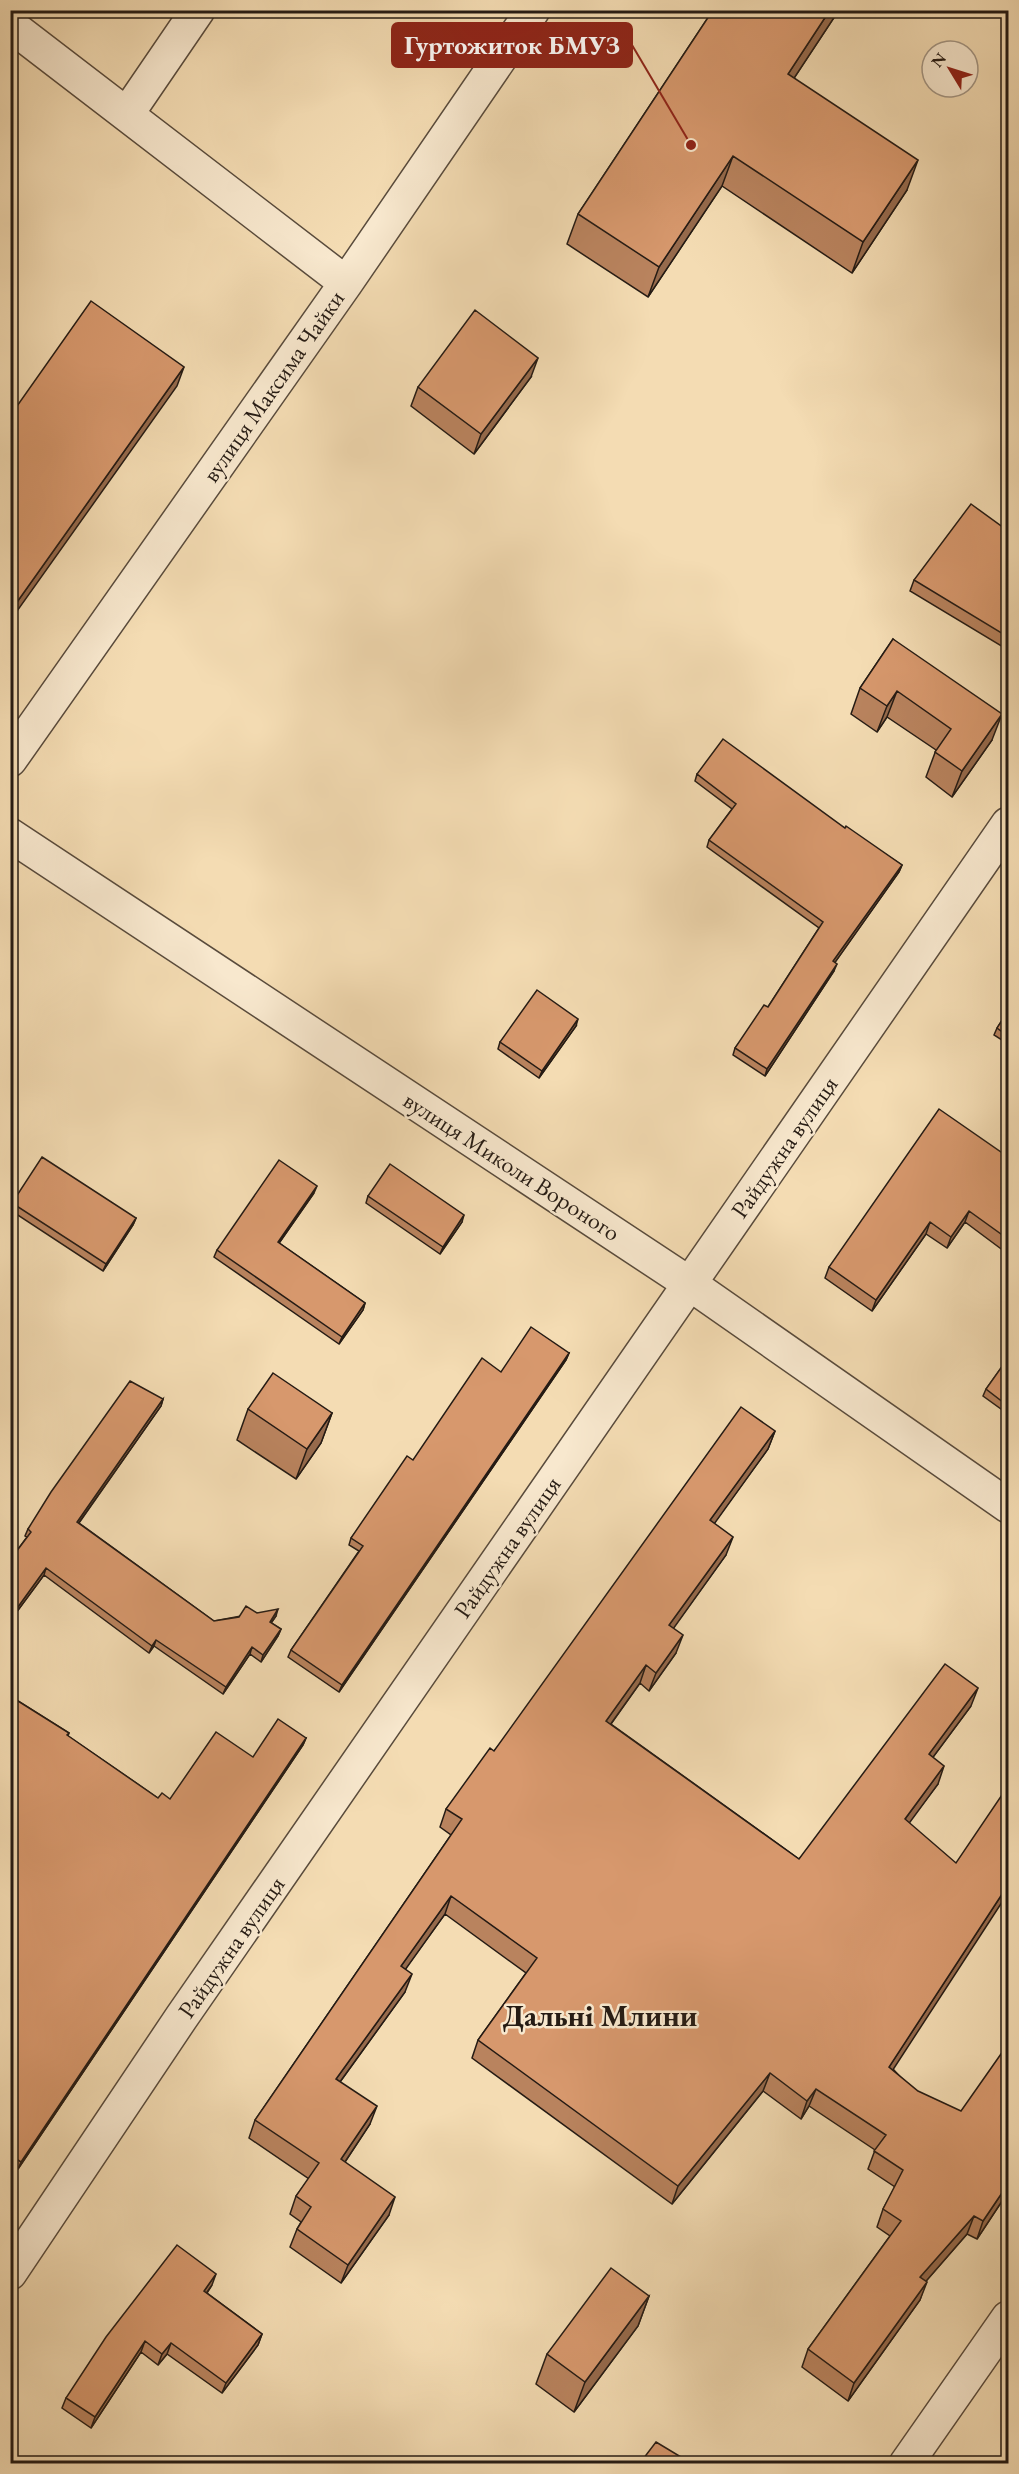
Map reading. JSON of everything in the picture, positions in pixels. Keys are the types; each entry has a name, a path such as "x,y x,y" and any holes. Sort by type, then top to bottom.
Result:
{"street":[{"path":"127,114 198,10"},
{"name":"вулиця Максима Чайки","path":"10,760 346,283 532,10"},
{"path":"10,25 346,283"},
{"name":"Райдужна вулиця","path":"10,2273 181,2018 1008,824"},
{"name":"вулиця Миколи Вороного","path":"10,835 690,1284 1008,1506"},
{"path":"906,2463 1008,2318"}],"building":[{"path":"713,10 830,10 788,74 918,160 863,242 733,156 659,267 578,214"},
{"path":"91,301 184,367 10,612 10,416"},
{"path":"475,310 538,358 481,434 418,387"},
{"path":"971,504 1008,531 1008,637 914,580"},
{"path":"893,639 1002,714 962,771 935,752 951,729 897,691 887,706 860,688"},
{"path":"723,739 845,828 846,826 902,865 833,961 837,964 767,1069 735,1048 764,1005 768,1007 823,922 709,840 736,804 697,774"},
{"path":"537,990 578,1019 542,1071 500,1042"},
{"path":"1008,1011 1008,1036 997,1028"},
{"path":"939,1109 1008,1157 1008,1239 969,1211 951,1237 930,1222 876,1300 829,1267"},
{"path":"42,1157 136,1218 106,1264 12,1203"},
{"path":"279,1160 317,1186 278,1242 365,1303 342,1337 217,1250"},
{"path":"390,1164 464,1215 443,1247 368,1196"},
{"path":"531,1327 569,1353 342,1685 291,1650 363,1546 351,1538 407,1456 413,1460 482,1358 501,1372"},
{"path":"1008,1358 1008,1406 986,1389"},
{"path":"273,1373 332,1413 307,1449 248,1409"},
{"path":"130,1381 163,1399 77,1522 214,1621 239,1617 246,1606 257,1613 278,1609 270,1622 281,1629 263,1655 252,1647 226,1687 156,1640 152,1646 46,1568 10,1618 10,1560 31,1532 28,1529 51,1492"},
{"path":"741,1407 775,1431 710,1520 733,1537 669,1625 683,1635 656,1673 646,1665 606,1721 799,1859 945,1664 978,1688 929,1754 944,1766 905,1819 956,1863 1008,1786 1008,1885 889,2067 918,2091 961,2111 1008,2044 1008,2184 983,2221 974,2216 920,2277 927,2282 854,2383 808,2349 901,2221 883,2209 903,2170 874,2151 886,2135 816,2089 807,2101 770,2073 678,2186 478,2040 537,1958 451,1896 401,1966 412,1974 336,2079 377,2106 341,2159 395,2197 348,2265 297,2229 311,2207 296,2196 319,2163 255,2120 462,1819 446,1809 490,1748 494,1751"},
{"path":"10,1696 69,1733 67,1735 158,1798 162,1793 170,1799 216,1732 253,1757 278,1719 306,1738 21,2162 10,2155"},
{"path":"177,2245 216,2274 204,2291 262,2334 226,2383 171,2343 162,2354 145,2341 95,2417 66,2398 106,2337"},
{"path":"611,2268 649,2296 585,2382 547,2354"},
{"path":"656,2442 691,2463 640,2463"},
{"path":"1008,2453 1008,2463 1000,2463"}],"place":[{"name":"Гуртожиток БМУЗ","path":"691,145"}],"district":[{"name":"Дальні Млини","path":"600,2015"}]}
